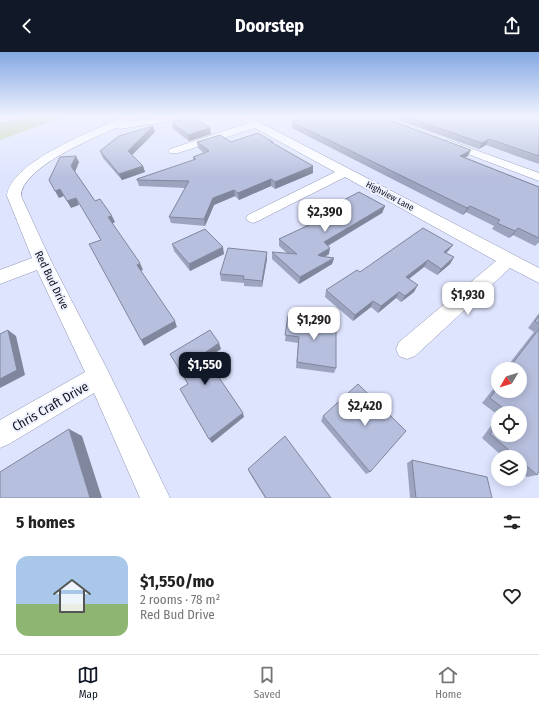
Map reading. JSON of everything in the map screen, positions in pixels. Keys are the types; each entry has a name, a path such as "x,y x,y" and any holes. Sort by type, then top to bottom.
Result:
{"street":[{"name":"Red Bud Drive","path":"90,137 51,156 8,190 14,196 42,260 99,376 155,498"},
{"path":"174,151 217,137"},
{"name":"Highview Lane","path":"280,137 539,276"},
{"path":"439,140 539,177"},
{"path":"253,218 345,172"},
{"path":"0,277 42,260"},
{"path":"406,349 508,260"},
{"name":"Chris Craft Drive","path":"0,435 99,376"}],"green space":[{"path":"0,137 9,137 0,140"}],"building":[{"path":"118,137 142,137 128,151 143,166 119,174 100,151"},
{"path":"214,137 223,137 231,142 247,137 264,137 313,166 275,182 271,179 238,193 234,190 213,198 204,219 169,217 189,181 137,180 196,159 193,157 209,151 197,142"},
{"path":"322,137 435,137 471,150 460,156 539,187 539,238 518,228 515,231 497,223 500,220 470,206 467,208"},
{"path":"464,137 539,137 539,156 489,139 482,143"},
{"path":"76,156 71,166 95,201 100,199 112,216 108,217 140,263 137,265 175,321 141,340 89,244 101,240 76,198 67,201 60,189 55,191 49,180 60,157"},
{"path":"359,192 385,206 324,242 330,248 318,255 334,258 300,277 272,252 297,254 279,239 309,225 307,223 322,215 319,213"},
{"path":"423,228 453,245 444,252 454,257 441,269 428,260 406,277 418,285 405,296 399,292 381,306 373,301 355,315 326,290 357,270 360,272"},
{"path":"205,229 223,247 189,264 172,244"},
{"path":"228,248 267,252 262,281 243,279 244,276 220,274"},
{"path":"288,316 336,322 336,368 297,362 299,337 285,335"},
{"path":"539,316 539,324 535,321"},
{"path":"539,329 539,471 537,475 527,466 527,450 509,450 499,442 527,442 527,406 500,406 490,398 491,397 491,398 527,398 527,362 514,362"},
{"path":"8,330 17,370 0,379 0,334"},
{"path":"210,330 219,343 203,354 243,413 209,439 180,389 188,384 170,354"},
{"path":"358,384 406,431 370,472 323,416"},
{"path":"69,429 90,498 0,498 0,472"},
{"path":"285,436 331,498 266,498 248,469"},
{"path":"412,460 487,477 492,498 416,498"}]}
